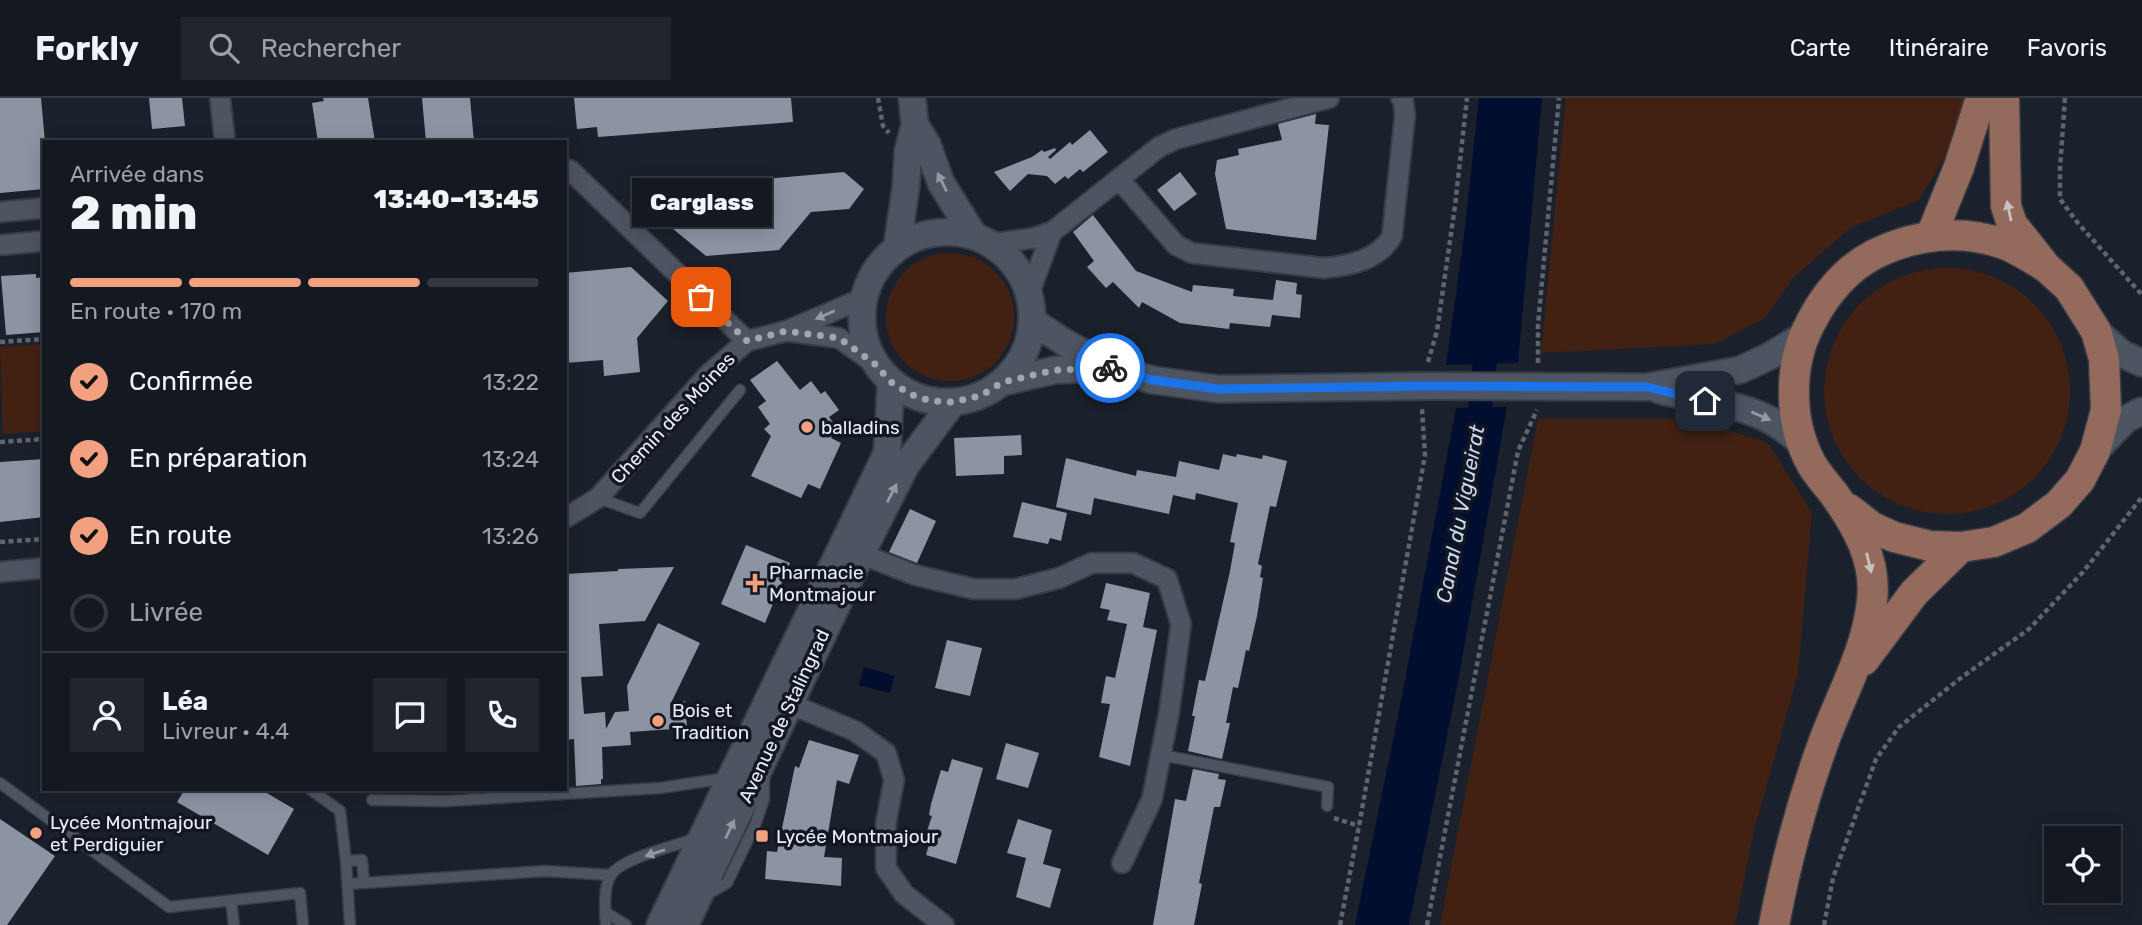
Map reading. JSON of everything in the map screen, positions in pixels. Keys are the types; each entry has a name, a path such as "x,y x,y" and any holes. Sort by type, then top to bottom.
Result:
{"main road":[{"path":"897,248 908,151 915,125 912,98"},
{"path":"1931,236 1959,167 1981,98"},
{"path":"1839,502 1872,527 1894,537 1930,546 1961,547 1994,542 2027,528 2059,504 2080,480 2095,452 2106,410 2104,359 2096,331 2069,288 2046,267 2011,224 2006,206 2004,98"},
{"path":"915,125 927,144 941,183 983,240 1008,257 1021,274 1029,294 1032,321 1028,344 1018,365 1003,382 980,396 953,402 931,401 910,394 883,372 865,342 862,320 864,298 871,279 882,262 897,248 921,236 948,232 983,240"},
{"path":"1774,925 1794,834 1812,774 1833,716 1851,677 1869,622 1873,599 1871,567 1863,541 1812,464 1799,432 1794,400 1795,368 1803,336 1821,302 1839,281 1865,259 1889,247 1931,236 1964,235 2006,245 2046,267"},
{"path":"1032,321 1067,344 1112,368 1153,380 1218,389 1647,387 1740,370 1803,336"},
{"path":"2096,331 2122,354 2142,363"},
{"path":"1003,382 1055,370 1112,368"},
{"name":"Avenue de Stalingrad","path":"685,925 790,704 811,636 848,553 887,453 883,372"},
{"path":"1647,387 1739,408 1762,416 1804,445"},
{"name":"Avenue de Stalingrad","path":"848,553 906,465 953,402"},
{"path":"2095,452 2126,419 2142,411"},
{"path":"1851,677 1914,593 1961,547"},
{"name":"Avenue de Stalingrad","path":"660,925 785,663 811,636"},
{"path":"756,724 772,721 777,709 790,704 785,692 792,677 785,663"},
{"path":"673,925 685,900 699,896"}],"street":[{"path":"220,98 226,140"},
{"path":"983,240 1034,238 1052,232 1159,147 1176,139 1329,98"},
{"path":"1119,179 1176,245 1192,253 1324,268 1343,266 1376,255 1392,236 1405,115 1404,100 1401,98"},
{"path":"567,171 570,170 747,341"},
{"path":"0,212 42,208"},
{"path":"1029,294 1052,232"},
{"path":"0,245 42,242"},
{"name":"Chemin des Moines","path":"567,517 598,498 708,375 747,341 786,331 864,298"},
{"name":"Chemin des Moines","path":"786,331 839,338 883,372"},
{"path":"848,553 915,575 974,589 1015,589 1059,578 1092,563 1133,563 1167,579 1181,624 1169,713 1152,799 1122,863"},
{"path":"0,572 42,568"},
{"path":"790,704 855,731 886,753 894,780 886,823 886,868 904,894 944,925"}],"lane":[{"path":"598,498 640,513 740,390"},
{"path":"1161,755 1328,787 1327,806"},
{"path":"372,800 447,801 660,788 731,778"},
{"path":"0,783 169,907 300,893 303,925"},
{"path":"313,791 340,811 350,925"},
{"path":"606,925 605,900 610,876 629,861 703,836"},
{"path":"346,861 362,860 364,883"},
{"path":"348,884 545,871 610,876"},
{"path":"231,901 233,925"},
{"path":"605,912 626,925"}],"path":[{"path":"1339,925 1425,455 1425,386 1437,331 1467,98"},
{"path":"1427,925 1518,451 1541,387 1538,325 1559,98"},
{"path":"2065,98 2060,199 2142,295"},
{"path":"0,342 42,339"},
{"path":"0,442 42,439"},
{"path":"1824,925 1833,878 1876,759 1891,737 1899,727 1962,677 2029,629 2083,572 2142,497"},
{"path":"0,542 42,539"}],"shaded area":[{"path":"1566,98 1969,98 1964,125 1919,200 1850,228 1793,278 1765,318 1715,344 1541,353"},
{"path":"950,253 975,258 995,272 1009,292 1014,317 1009,342 995,362 975,376 950,381 925,376 905,362 891,342 886,317 891,292 905,272 925,258"},
{"path":"1947,268 1994,278 2015,289 2034,304 2049,323 2060,344 2070,391 2060,438 2049,459 2034,478 2015,493 1994,504 1947,514 1900,504 1879,493 1860,478 1845,459 1834,438 1824,391 1834,344 1845,323 1860,304 1879,289 1900,278"},
{"path":"42,344 42,431 3,434 0,347"},
{"path":"1538,419 1695,419 1768,443 1812,513 1798,674 1753,834 1735,925 1440,925"}],"water":[{"path":"1479,98 1542,98 1518,363 1446,365 1464,236"},
{"path":"1507,407 1459,676 1409,925 1355,925 1400,706 1456,408"},
{"path":"864,667 895,676 890,693 859,685"}],"building":[{"path":"0,98 41,98 45,140 42,140 42,189 0,193"},
{"path":"149,98 182,98 185,126 152,129"},
{"path":"323,98 368,98 375,140 318,140 312,103 324,101"},
{"path":"422,98 470,98 474,140 426,140"},
{"path":"574,98 791,98 793,122 598,137 597,127 577,129"},
{"path":"1316,114 1315,124 1329,125 1316,240 1226,229 1215,174 1217,160 1239,155 1238,149 1282,140 1278,124"},
{"path":"1090,130 1108,152 1083,172 1080,169 1068,179 1065,176 1055,184 1047,176 1028,174 1010,191 994,172 1032,157 1042,150 1044,152 1055,148 1048,157 1050,159"},
{"path":"844,172 864,189 849,209 811,212 779,250 706,256 667,224 664,188"},
{"path":"1180,172 1197,194 1174,211 1157,190"},
{"path":"1093,215 1136,271 1192,292 1193,285 1234,289 1233,296 1273,300 1276,280 1297,283 1296,294 1302,295 1300,318 1272,315 1270,327 1230,323 1229,329 1180,323 1142,302 1139,308 1113,282 1106,288 1087,267 1094,261 1073,232"},
{"path":"631,267 668,301 637,338 640,372 604,376 603,360 567,363 567,273"},
{"path":"36,274 36,278 42,277 42,332 6,335 1,276"},
{"path":"777,361 800,390 811,381 821,394 825,391 839,410 829,417 836,427 831,438 841,443 820,489 808,484 801,498 751,476 771,436 764,429 770,424 758,407 766,401 750,380"},
{"path":"1021,435 1022,455 1004,456 1004,474 956,476 954,438"},
{"path":"1223,454 1262,459 1263,455 1287,461 1276,507 1270,506 1258,564 1262,566 1260,577 1263,578 1257,616 1238,688 1233,687 1226,723 1230,723 1222,759 1188,751 1199,680 1205,681 1230,571 1235,543 1230,542 1238,503 1196,493 1195,500 1173,495 1169,514 1094,498 1091,515 1056,507 1066,458 1136,476 1137,470 1176,477 1179,461 1219,470"},
{"path":"42,459 42,517 0,522 0,462"},
{"path":"1022,502 1067,513 1061,541 1050,538 1048,544 1013,537"},
{"path":"910,509 936,521 917,563 889,552"},
{"name":"Pharmacie Montmajour","path":"746,545 790,563 765,623 721,604"},
{"path":"674,567 645,621 599,624 603,676 581,677 584,714 605,712 606,729 615,712 629,711 627,686 658,623 700,643 672,701 685,701 687,728 630,732 631,745 602,747 601,784 576,786 574,739 567,740 567,574"},
{"path":"1106,583 1150,593 1143,627 1157,630 1130,766 1099,757 1110,704 1101,703 1106,676 1115,678 1127,624 1107,620 1110,610 1100,608"},
{"path":"947,640 982,648 970,696 935,688"},
{"path":"809,740 859,755 849,784 837,780 824,857 842,858 841,886 765,879 767,851 777,852 795,766 799,768"},
{"path":"1006,743 1039,753 1028,788 996,779"},
{"path":"952,759 983,768 956,864 926,855 932,834 927,831 932,816 929,815 931,804 941,770 948,772"},
{"path":"1193,769 1219,774 1218,779 1226,780 1220,807 1214,807 1194,925 1153,925 1175,799 1186,801"},
{"path":"184,791 263,791 294,809 268,855 177,802"},
{"path":"0,819 55,856 7,925 0,925"},
{"path":"1018,819 1052,830 1043,864 1061,869 1050,908 1016,897 1026,858 1007,853"}],"waterway":[{"name":"Canal du Vigueirat","path":"1474,438 1488,332"}],"way so far":[{"path":"701,297 747,341 786,331 839,338 874,363 891,382 910,394 931,401 953,402 980,396 1003,382 1055,370 1110,368"}],"place":[{"name":"Carglass","path":"701,297"},
{"name":"balladins","path":"807,427"},
{"name":"Pharmacie Montmajour","path":"755,583"},
{"name":"Bois et Tradition","path":"658,721"},
{"name":"Lycée Montmajour et Perdiguier","path":"36,833"},
{"name":"Lycée Montmajour","path":"762,836"}],"route":[{"path":"1110,368 1153,380 1218,389 1647,387 1705,401"}]}
